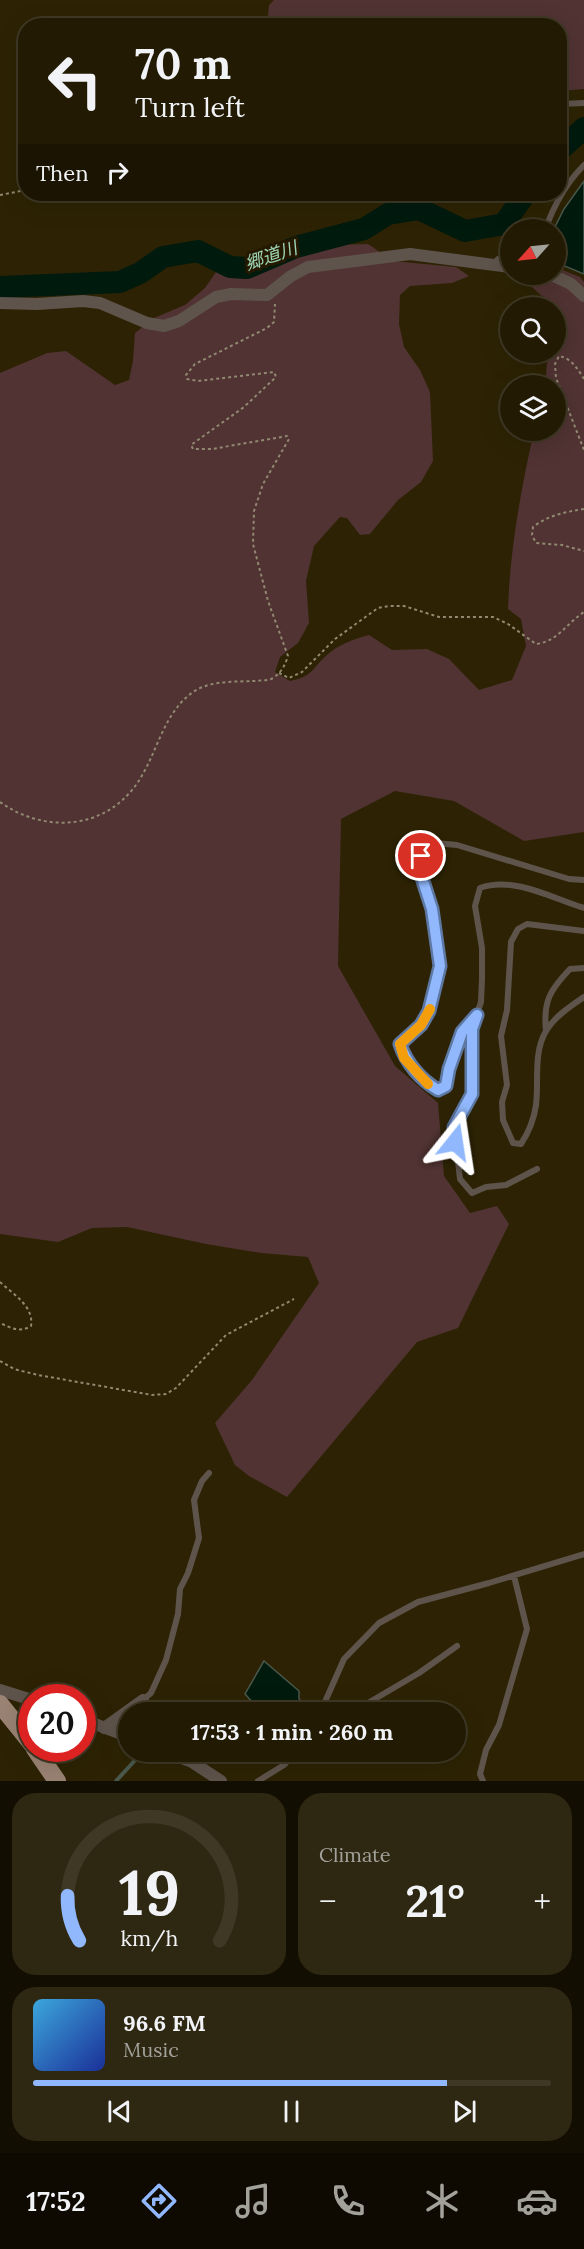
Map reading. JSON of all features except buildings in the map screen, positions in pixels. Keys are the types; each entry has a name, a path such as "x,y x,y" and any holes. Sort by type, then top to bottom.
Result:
{"main road":[{"path":"0,1704 18,1726"},
{"path":"44,1762 57,1781"}],"street":[{"path":"0,303 37,304 83,301 100,303 147,323 164,326 179,321 216,297 231,294 267,295 291,276 308,267 410,254 500,265"},
{"path":"566,282 584,296"},
{"path":"0,1690 18,1696"},
{"path":"104,1728 142,1700"},
{"path":"96,1725 118,1733"},
{"path":"192,1762 221,1781"}],"lane":[{"path":"567,104 584,103"},
{"path":"567,186 584,165"},
{"path":"549,219 557,201"},
{"path":"494,264 500,258"},
{"path":"477,1015 462,1032 449,1069 446,1086 438,1090 428,1084 404,1058 400,1044 421,1025 429,1011 440,966 432,909 423,881 421,856 435,843 457,845 569,879 584,880"},
{"path":"537,1169 506,1185 486,1187 472,1193 460,1179 454,1127 472,1094 472,1029 480,1002 482,948 475,906 480,888 492,884 532,889 584,908"},
{"path":"584,931 527,924 518,929 511,942 507,1010 501,1036 507,1085 502,1102 503,1120 513,1143 521,1144 529,1131 536,1105 538,1058 546,1031 544,1012 553,987 570,969 584,968"},
{"path":"546,1031 569,1007 584,997"},
{"path":"142,1700 151,1693 166,1660 178,1614 180,1589 188,1573 199,1538 194,1500 202,1481 209,1473"},
{"path":"325,1702 344,1659 379,1623 418,1602 584,1554"},
{"path":"483,1781 480,1774 486,1750 499,1725 527,1629 514,1576"},
{"path":"370,1702 419,1673 457,1646"},
{"path":"258,1781 287,1762"}],"path":[{"path":"0,195 18,192"},
{"path":"0,802 24,814 68,824 100,814 121,801 138,781 155,744 172,715 192,693 213,684 271,680 279,674 288,656 261,579 253,544 254,511 263,484 289,439 287,436 212,449 193,448 191,445 244,407 276,377 274,372 198,381 187,379 186,375 195,364 267,328 274,322 274,303 267,295"},
{"path":"584,379 575,366 564,356 559,356 555,364 556,378 584,450"},
{"path":"584,509 556,514 540,521 533,527 532,536 536,543 562,545 584,551"},
{"path":"279,674 289,678 302,672 335,639 378,608 404,606 439,617 494,617 508,624 536,645 557,636 574,618 584,612"},
{"path":"0,1282 27,1306 33,1317 32,1326 25,1330 15,1330 0,1323"},
{"path":"0,1361 14,1369 38,1375 152,1395 166,1394 176,1389 226,1335 294,1299"}],"shaded area":[{"path":"274,0 584,0 584,89 567,90 567,18 268,18 269,5"},
{"path":"584,181 584,274 566,267 566,219 559,219"},
{"path":"368,244 393,261 456,267 469,276 452,283 410,286 400,295 399,324 404,347 420,370 430,392 433,461 421,482 398,500 370,534 360,535 347,518 340,517 314,546 306,581 309,623 298,643 280,657 275,672 290,681 304,677 337,648 369,635 392,650 427,649 449,659 479,690 512,680 526,646 521,619 508,609 514,542 532,441 566,441 566,375 546,375 547,363 566,363 566,297 543,297 530,285 566,285 566,271 580,277 584,282 584,832 524,841 454,801 395,791 341,819 338,966 395,1066 438,1103 444,1176 470,1213 497,1206 509,1224 458,1328 417,1342 287,1497 249,1476 235,1465 215,1423 252,1380 319,1283 308,1257 261,1253 206,1244 127,1227 92,1228 58,1242 0,1234 0,373 47,353 66,351 115,385 129,380 135,333 154,318 185,305 205,288 216,272 257,269 298,252 330,245"},
{"path":"264,1661 299,1691 299,1699 302,1702 252,1702 245,1694"}],"waterway":[{"name":"郷道川","path":"567,144 584,128"},
{"name":"郷道川","path":"0,287 120,282 140,273 163,257 198,251 230,267 247,268 296,247 364,229 388,214 419,209 465,231 504,224 520,201"},
{"path":"116,1781 133,1762"}],"slow traffic":[{"path":"428,1084 404,1058 400,1044 421,1025 430,1009"}],"route":[{"path":"421,856 423,881 432,909 440,966 429,1011 414,1033 400,1044 404,1058 428,1084 438,1090 446,1086 449,1069 462,1032 477,1015 472,1029 472,1094 454,1127 455,1142"}]}
